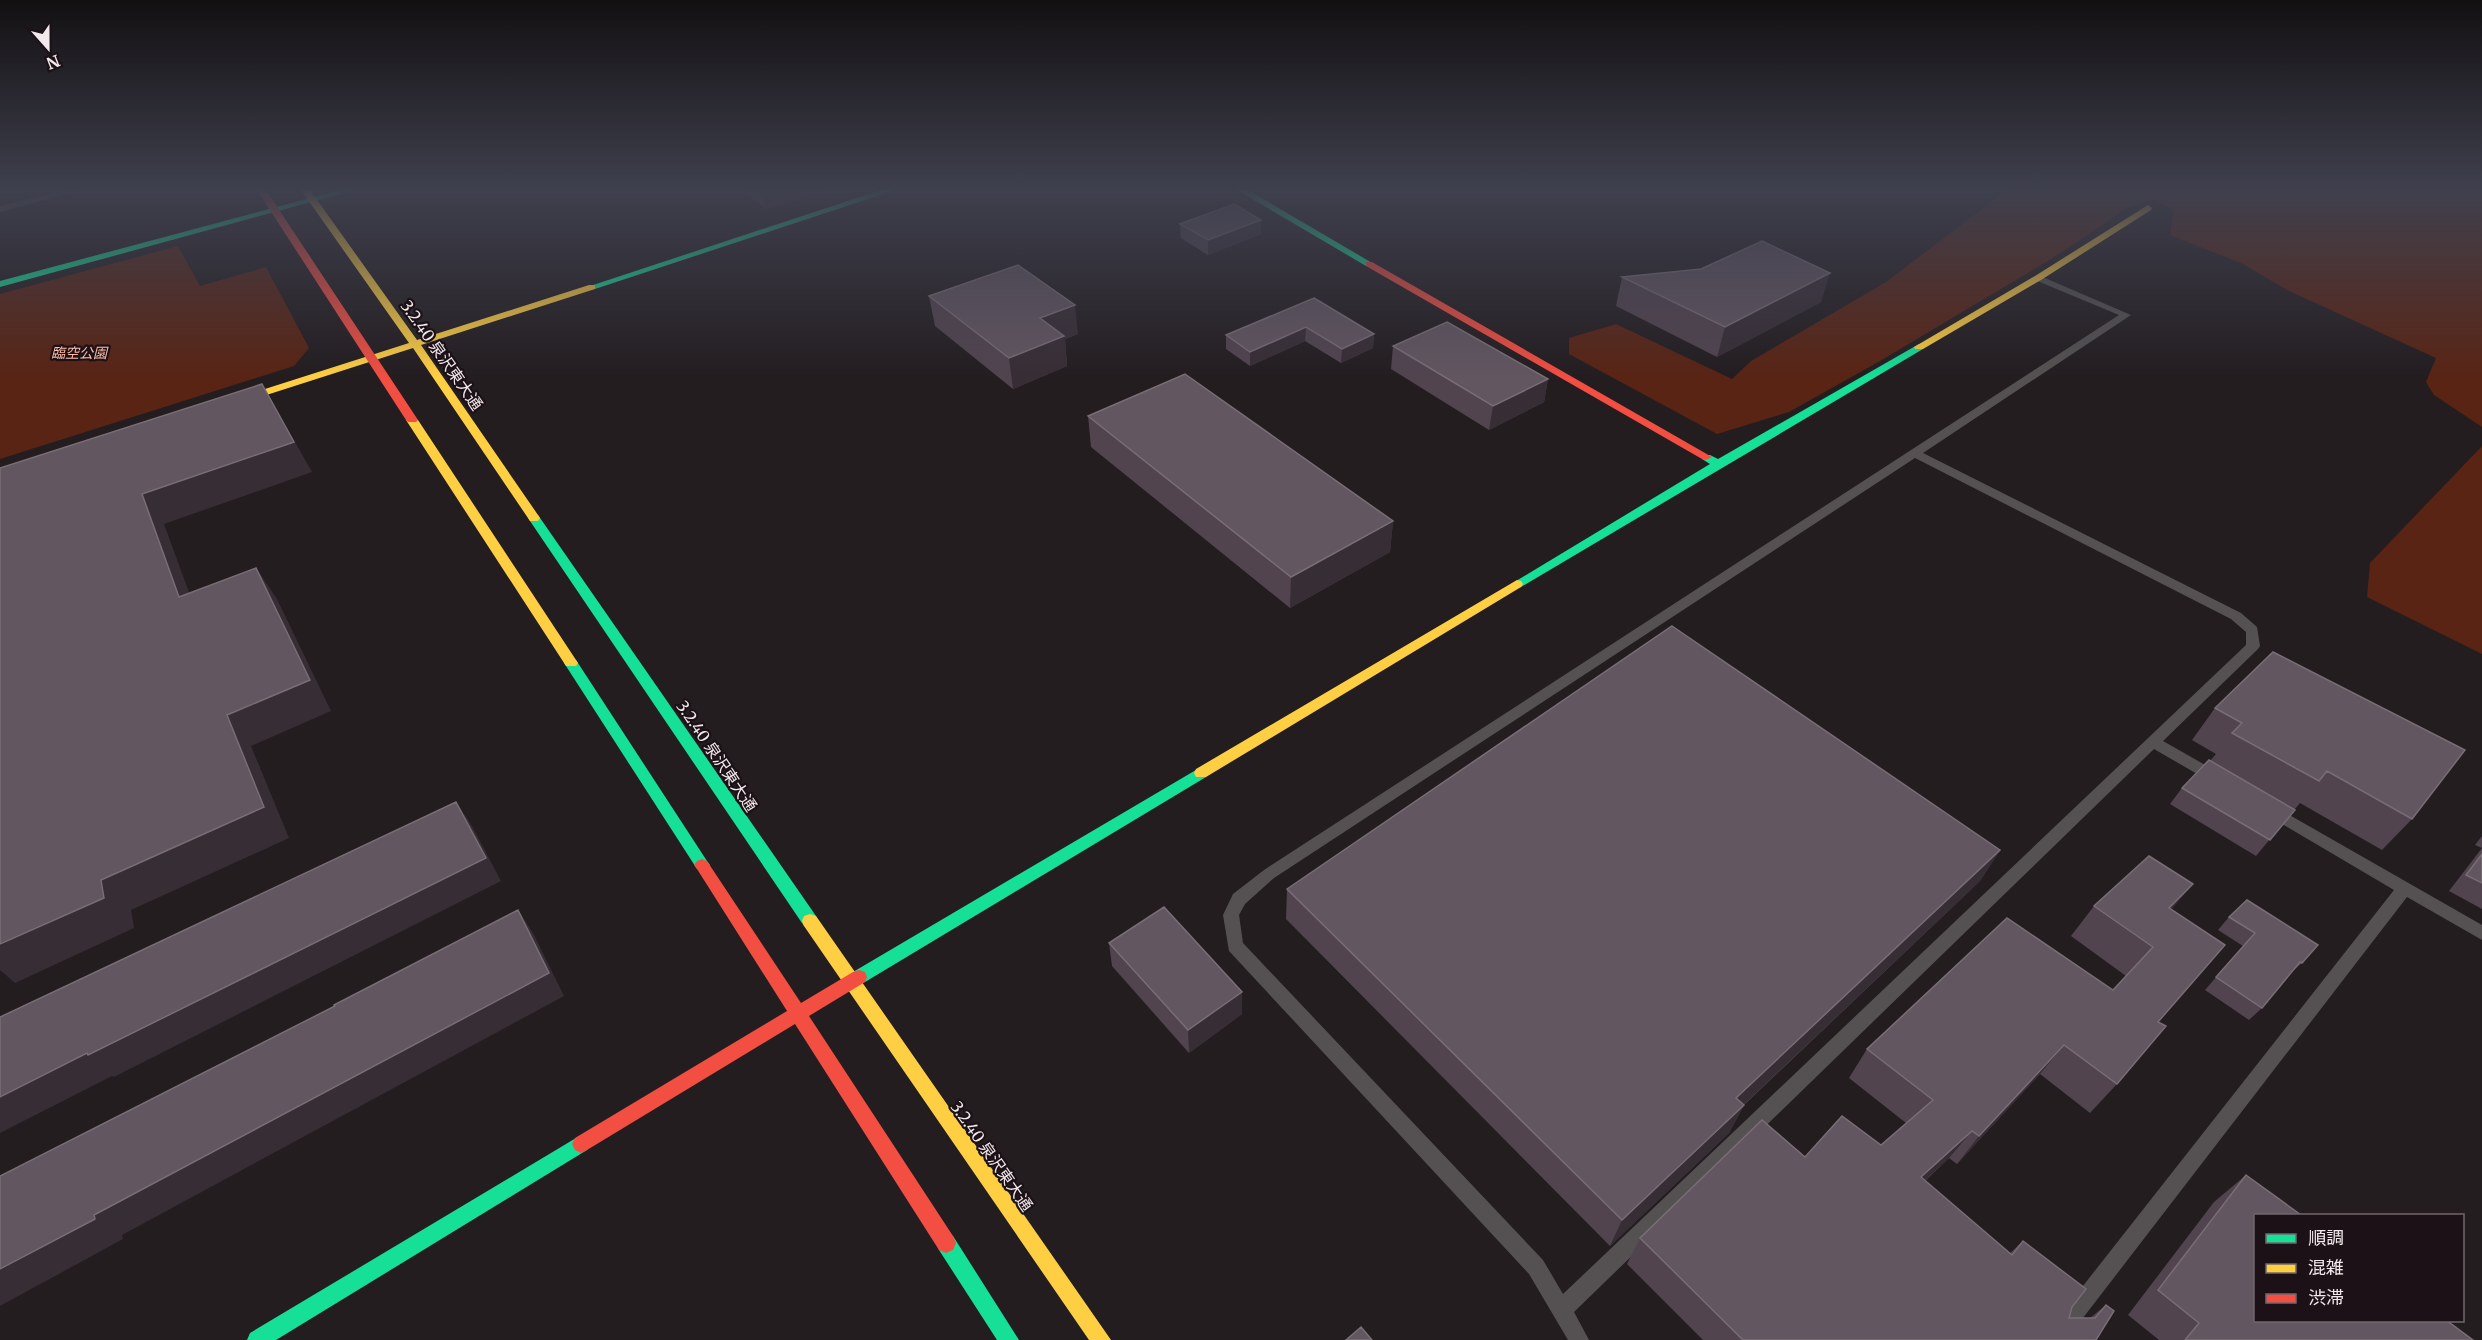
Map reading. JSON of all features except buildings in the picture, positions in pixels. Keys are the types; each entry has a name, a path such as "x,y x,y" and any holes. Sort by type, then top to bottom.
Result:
{"street":[{"path":"0,284 118,253"},
{"path":"301,253 1009,1340"},
{"name":"3.2.40 泉沢東大通","path":"350,253 852,983 1101,1340"},
{"path":"214,409 699,253"},
{"path":"1350,253 1718,464"},
{"path":"257,1340 797,1014 1718,464 2078,253"}],"lane":[{"path":"1579,1340 1536,1267 1235,946 1231,915 1239,899 1269,874 2126,315 2038,278"},
{"path":"1561,1310 2253,646 2252,630 2236,616 1915,453"},
{"path":"2153,742 2234,789"},
{"path":"2254,800 2482,933"},
{"path":"2053,1340 2404,888"}],"green space":[{"name":"臨空公園","path":"154,253 182,253 200,286 266,267 309,348 294,366 0,459 0,294"},
{"path":"1925,253 2061,253 1880,361 1789,412 1717,434 1569,354 1569,338 1616,324 1732,379 1751,361 1886,282"},
{"path":"2214,253 2482,253 2482,427 2434,395 2426,382 2436,358 2289,291 2243,264"},
{"path":"2482,446 2482,654 2367,597 2370,563"}],"traffic: fast":[{"path":"0,284 117,253"},
{"path":"592,287 698,253"},
{"path":"1349,253 1369,264"},
{"path":"1718,464 1919,347"},
{"path":"1517,584 1718,464 1706,457"},
{"path":"534,518 810,921"},
{"path":"571,663 702,865"},
{"path":"859,977 1201,773"},
{"path":"257,1340 581,1144"},
{"path":"946,1243 1009,1340"}],"traffic: slow":[{"path":"350,253 534,518"},
{"path":"1919,347 2078,253"},
{"path":"225,405 592,287"},
{"path":"412,420 571,663"},
{"path":"1201,773 1517,584"},
{"path":"810,921 1101,1340"}],"traffic: jam":[{"path":"302,253 412,420"},
{"path":"1369,264 1706,457"},
{"path":"702,865 946,1243"},
{"path":"581,1144 859,977"}]}
